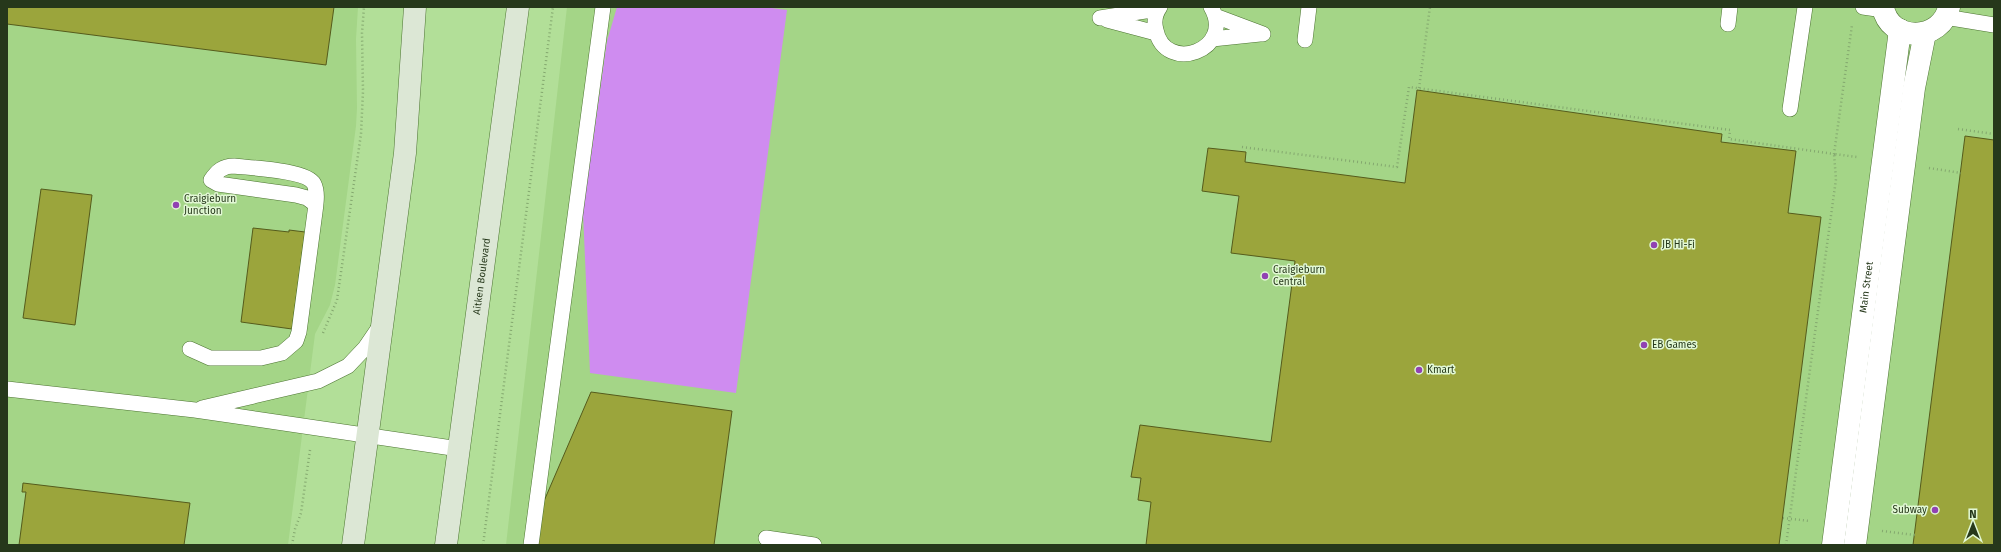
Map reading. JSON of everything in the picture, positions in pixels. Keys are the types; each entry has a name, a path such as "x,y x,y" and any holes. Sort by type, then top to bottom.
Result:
{"main road":[{"path":"353,545 405,153 415,7"},
{"name":"Aitken Boulevard","path":"446,545 518,7"}],"street":[{"path":"1884,9 1892,25 1900,30 1916,35 1933,30 1947,12"},
{"name":"Main Street","path":"1834,545 1900,30"},
{"path":"1854,545 1914,88 1925,33"}],"lane":[{"path":"531,545 603,7"},
{"path":"1305,40 1309,7"},
{"path":"1728,24 1730,7"},
{"path":"1790,109 1805,7"},
{"path":"1863,7 1884,9"},
{"path":"1156,33 1100,18 1159,8 1155,25 1156,33 1161,42 1168,49 1177,54 1188,55 1206,47 1212,39 1215,31 1213,11"},
{"path":"1212,39 1263,34 1213,11"},
{"path":"1947,12 1994,25"},
{"path":"190,349 210,358 248,359 282,353 296,341 299,332 316,204 314,185 311,180 297,174 228,166 215,174 212,180 227,186 296,195 306,198 316,204"},
{"path":"195,410 318,381 348,366 365,348 382,323"},
{"path":"7,389 195,410 459,449"},
{"path":"766,538 814,545"}],"path":[{"path":"322,334 337,300 361,134 363,91 362,33 364,7"},
{"path":"483,545 553,7"},
{"path":"1419,88 1430,7"},
{"path":"1242,147 1398,167 1409,87 1730,130 1729,139 1834,154 1852,22"},
{"path":"1958,129 1994,134"},
{"path":"1786,545 1836,179"},
{"path":"292,545 294,529 302,505 314,427"}],"shaded area":[{"name":"Craigieburn Junction","path":"7,7 358,7 356,39 356,126 335,285 330,305 315,334 288,545 7,545"},
{"name":"Craigieburn Central","path":"567,7 1994,7 1994,545 506,545"},
{"path":"617,7 764,7 787,10 736,393 590,373 583,212 607,41"}],"building":[{"path":"7,7 334,7 326,65 7,24"},
{"path":"1417,90 1722,134 1721,142 1796,151 1788,213 1821,217 1779,545 1146,545 1151,502 1138,500 1141,478 1131,477 1140,425 1271,442 1295,261 1231,253 1239,196 1202,191 1208,148 1246,152 1245,162 1405,183"},
{"path":"1965,136 1994,140 1994,545 1913,545"},
{"path":"41,189 92,195 75,325 23,318"},
{"path":"253,228 289,232 289,230 305,232 292,329 241,322"},
{"path":"591,392 732,411 714,545 538,545 544,501"},
{"path":"23,483 190,503 184,545 19,545 26,492 22,492"}],"place":[{"name":"Craigieburn Junction","path":"176,205"},
{"name":"JB Hi-Fi","path":"1654,245"},
{"name":"Craigieburn Central","path":"1265,276"},
{"name":"EB Games","path":"1644,345"},
{"name":"Kmart","path":"1419,370"},
{"name":"Subway","path":"1935,510"}]}
